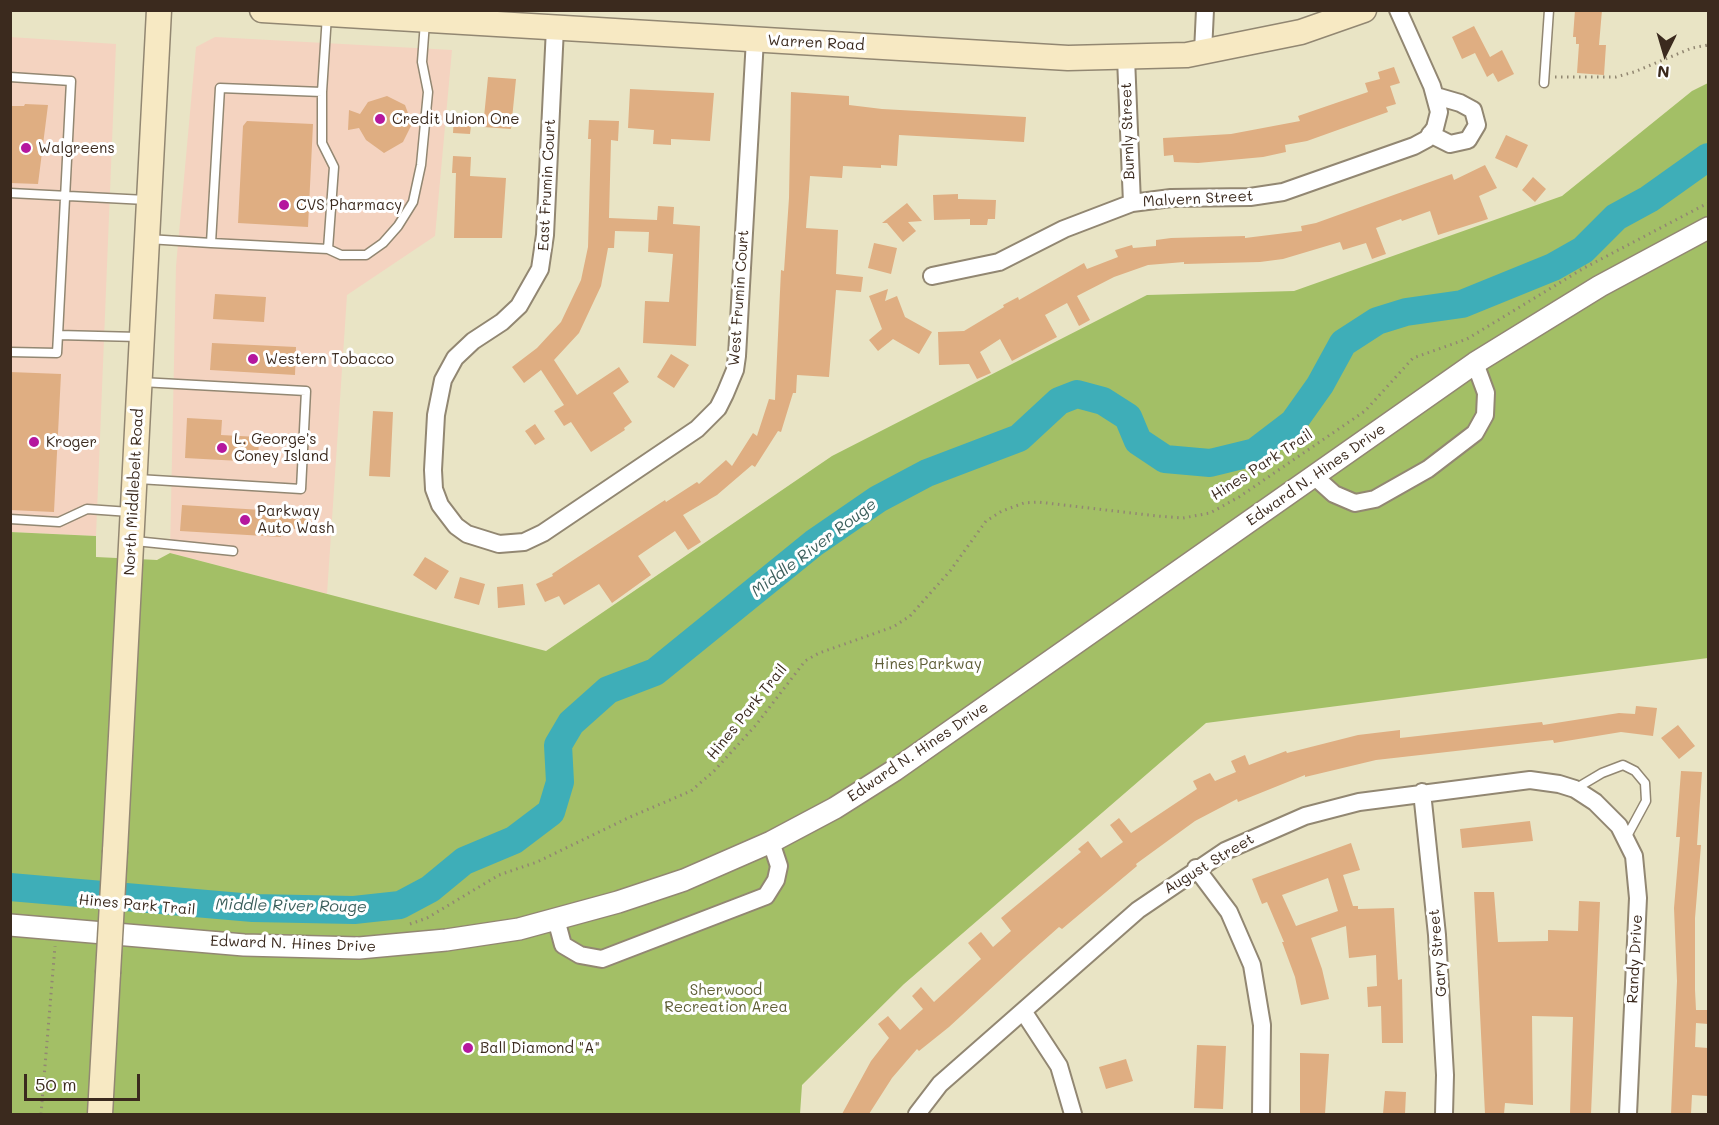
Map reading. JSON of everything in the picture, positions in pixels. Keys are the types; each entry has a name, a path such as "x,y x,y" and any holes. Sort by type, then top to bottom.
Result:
{"main road":[{"name":"North Middlebelt Road","path":"100,1114 159,10"},
{"name":"Warren Road","path":"262,10 370,14 425,20 1068,58 1126,58 1203,52 1301,32 1364,10"}],"street":[{"path":"1203,52 1205,10"},
{"path":"1398,10 1436,96 1439,112 1430,134 1450,144 1468,140 1477,125 1473,110 1460,103 1436,96"},
{"name":"East Frumin Court","path":"555,28 545,235 540,269 519,306 502,322 463,349 447,370 439,392 436,415 434,489 440,506 456,526 482,541 499,544 530,540 602,494"},
{"name":"West Frumin Court","path":"602,494 697,429 718,408 731,382 737,356 755,39"},
{"name":"Burnly Street","path":"1126,58 1132,203"},
{"name":"Malvern Street","path":"932,276 999,262 1064,229 1132,203 1171,198 1250,197 1283,192 1414,146 1430,134"},
{"name":"Edward N. Hines Drive","path":"10,926 244,945 359,948 446,940 519,928 684,880 771,842 835,808 895,770 1475,363 1600,286 1708,228"},
{"path":"1314,476 1334,494 1355,503 1375,499 1428,469 1475,433 1485,415 1486,393 1475,363"},
{"name":"August Street","path":"917,1114 940,1084 1138,910 1196,868 1244,841 1305,816 1359,802 1422,792 1530,780 1575,789 1607,813"},
{"name":"Gary Street","path":"1422,792 1437,935 1445,1075 1444,1114"},
{"name":"Randy Drive","path":"1607,813 1626,838 1637,869 1638,898 1628,1114"},
{"path":"556,919 563,945 580,955 602,959 766,896 776,880 779,866 771,842"},
{"path":"1196,868 1229,912 1252,965 1262,1025 1261,1114"},
{"path":"1023,1011 1059,1066 1073,1114"}],"lane":[{"path":"1544,80 1549,10"},
{"path":"327,14 322,92 322,143 334,167 328,249"},
{"path":"147,239 328,249 341,255 366,255 383,243 398,226 413,202 421,165 428,92 422,62 425,20"},
{"path":"10,77 71,81 57,353 10,352"},
{"path":"211,243 220,88 322,92"},
{"path":"10,193 149,200"},
{"path":"58,335 142,337"},
{"path":"134,479 301,489 306,392 140,382"},
{"path":"10,519 59,522 87,509 133,512"},
{"path":"131,541 233,551"},
{"path":"1575,789 1602,773 1623,765 1635,771 1645,783 1646,801 1626,838"}],"path":[{"path":"1544,80 1616,77 1692,48 1708,45"},
{"name":"Hines Park Trail","path":"400,926 428,918 499,875 537,862 691,791 714,771 756,725 805,661 819,653 893,627 910,616 950,571 986,521 1002,511 1024,503 1038,502 1183,518 1210,513 1239,497 1365,411 1413,358 1467,339 1584,268 1708,203"},
{"path":"42,1114 57,929"}],"shaded area":[{"path":"10,37 116,44 96,536 11,532"},
{"path":"215,37 452,50 435,236 347,295 327,594 170,553 176,266 196,47"}],"green space":[{"name":"Hines Parkway","path":"1708,83 1708,658 1206,723 904,984 802,1085 800,1114 11,1114 10,532 96,536 96,557 157,560 170,553 546,651 832,456 1147,295 1294,291 1562,196 1692,91"}],"building":[{"path":"1575,10 1602,10 1599,45 1606,45 1604,75 1577,73 1579,44 1576,44 1576,37 1573,37"},
{"path":"1474,26 1490,57 1502,50 1514,74 1498,82 1493,73 1487,77 1475,53 1462,59 1452,37"},
{"path":"1394,67 1400,83 1390,86 1396,104 1386,107 1388,112 1307,141 1285,145 1286,152 1263,157 1198,163 1174,162 1173,155 1164,156 1163,138 1231,134 1300,121 1298,116 1368,92 1365,83 1380,79 1378,72"},
{"path":"488,77 516,79 511,129 483,127"},
{"path":"630,89 714,93 710,141 671,139 671,145 653,144 654,130 628,128"},
{"path":"791,92 849,96 849,105 882,109 1026,117 1024,142 899,135 897,166 881,165 881,168 843,166 842,178 810,176 806,228 838,230 836,274 863,277 861,292 836,290 829,377 797,375 796,393 793,393 781,432 778,431 755,467 752,465 717,495 683,515 701,542 688,550 675,531 638,556 651,575 612,603 599,584 564,605 559,596 545,602 536,584 553,576 552,574 665,500 666,502 697,482 699,484 726,460 732,466 753,433 757,436 769,399 775,400 781,270 784,271 789,198"},
{"name":"Credit Union One","path":"387,96 405,105 412,124 403,142 384,153 366,140 359,128 348,130 349,110 360,114 368,102"},
{"name":"Walgreens","path":"25,104 48,105 38,184 10,183 10,106 24,106"},
{"path":"454,116 472,117 470,134 453,133"},
{"path":"589,120 619,121 618,141 611,140 609,218 657,220 658,206 674,207 673,224 700,226 696,346 643,343 645,301 669,302 673,254 648,252 649,232 615,231 614,248 608,248 601,286 579,333 554,360 577,395 619,367 629,382 613,393 632,422 624,428 625,430 591,452 571,422 564,426 554,411 564,405 541,370 524,383 512,367 537,348 561,322 581,280 588,247 591,139 588,139"},
{"name":"CVS Pharmacy","path":"247,121 313,124 308,227 238,223 243,126"},
{"path":"1506,135 1528,145 1517,168 1495,158"},
{"path":"453,156 471,157 470,176 506,178 502,238 454,238 456,173 452,173"},
{"path":"1485,165 1497,188 1479,196 1488,219 1438,235 1430,211 1402,221 1401,219 1376,228 1386,254 1372,259 1366,243 1343,250 1340,242 1283,259 1260,262 1184,264 1184,262 1148,265 1114,277 1077,296 1090,320 1079,326 1067,303 1045,315 1057,337 1012,361 1000,339 980,352 991,373 977,379 969,364 939,365 938,332 964,331 1004,307 1003,305 1018,297 1019,300 1084,263 1087,269 1118,257 1115,250 1132,245 1133,248 1156,246 1156,240 1171,238 1245,236 1245,238 1302,231 1301,226 1316,223 1452,174 1454,180"},
{"path":"1533,177 1546,189 1535,202 1522,190"},
{"path":"958,194 958,199 996,200 995,219 988,219 987,225 970,225 970,219 934,220 933,195"},
{"path":"907,203 922,221 908,222 916,231 903,242 887,223 882,223"},
{"path":"874,243 897,248 891,274 868,268"},
{"path":"888,289 885,301 897,296 905,317 932,332 919,354 893,339 878,351 869,340 882,329 869,296"},
{"path":"215,294 266,297 264,322 213,319"},
{"name":"Western Tobacco","path":"212,343 296,347 295,375 210,370"},
{"path":"671,354 689,365 674,388 657,377"},
{"name":"Kroger","path":"10,372 61,374 54,512 10,510"},
{"path":"373,411 393,412 390,477 369,476"},
{"name":"L. George's Coney Island","path":"187,418 222,420 221,435 259,437 258,462 185,458"},
{"path":"535,424 545,439 535,445 525,431"},
{"name":"Parkway Auto Wash","path":"182,505 309,513 308,530 281,528 281,537 180,531"},
{"path":"425,557 449,571 436,590 413,575"},
{"path":"460,577 485,584 479,605 454,598"},
{"path":"523,584 525,605 498,608 497,587"},
{"path":"1636,706 1657,708 1653,736 1621,732 1554,743 1553,740 1376,760 1305,777 1305,775 1238,802 1237,799 1195,821 1136,864 1137,866 1062,929 1059,927 949,1027 919,1051 917,1049 892,1078 869,1114 842,1114 871,1061 889,1038 878,1024 888,1016 900,1030 923,1009 912,996 921,987 934,1002 981,959 968,943 981,932 993,947 1011,931 1001,918 1081,852 1078,849 1088,841 1101,858 1123,842 1110,825 1119,818 1131,833 1197,789 1193,781 1210,773 1215,781 1236,772 1231,761 1245,755 1249,765 1286,751 1287,753 1358,735 1400,730 1400,738 1542,722 1543,725 1619,713 1635,714"},
{"path":"1678,725 1695,746 1679,759 1661,738"},
{"path":"1681,771 1702,772 1697,845 1701,845 1695,918 1695,990 1696,1010 1708,1010 1708,1024 1696,1023 1695,1047 1708,1048 1708,1096 1692,1095 1691,1114 1671,1114 1677,981 1674,908 1680,837 1676,837"},
{"path":"1530,821 1533,841 1462,848 1460,829"},
{"path":"1351,843 1360,870 1343,875 1353,906 1358,906 1358,909 1394,908 1398,980 1402,979 1403,1043 1382,1043 1381,1006 1368,1007 1367,987 1377,986 1376,955 1349,958 1346,926 1311,938 1329,999 1301,1005 1295,977 1282,942 1284,942 1267,902 1262,904 1252,879","holes":["1328,878 1338,911 1296,926 1282,895"]},
{"path":"1474,892 1494,892 1498,942 1548,941 1548,930 1578,931 1579,901 1600,902 1591,1114 1570,1114 1573,1017 1532,1016 1533,1105 1505,1103 1504,1114 1485,1114"},
{"path":"1197,1045 1226,1046 1223,1109 1194,1108"},
{"path":"1300,1053 1329,1054 1325,1114 1300,1114"},
{"path":"1126,1059 1133,1081 1106,1089 1099,1067"},
{"path":"1385,1091 1406,1092 1405,1114 1383,1114"}],"waterway":[{"name":"Middle River Rouge","path":"10,887 253,908 354,910 400,905 430,889 464,861 514,840 551,812 560,782 558,745 571,723 608,690 655,672 814,543 878,499 927,473 1019,438 1059,401 1077,394 1103,401 1128,417 1138,441 1165,459 1210,463 1255,452 1293,423 1320,385 1343,343 1377,321 1406,312 1462,304 1553,267 1583,250 1616,217 1649,199 1708,157"}],"place":[{"name":"Credit Union One","path":"380,119"},
{"name":"Walgreens","path":"26,148"},
{"name":"CVS Pharmacy","path":"284,205"},
{"name":"Western Tobacco","path":"253,359"},
{"name":"Kroger","path":"34,442"},
{"name":"L. George's Coney Island","path":"222,448"},
{"name":"Parkway Auto Wash","path":"245,520"},
{"name":"Ball Diamond \"A\"","path":"468,1048"}],"park label":[{"name":"Sherwood Recreation Area","path":"726,998"}]}
